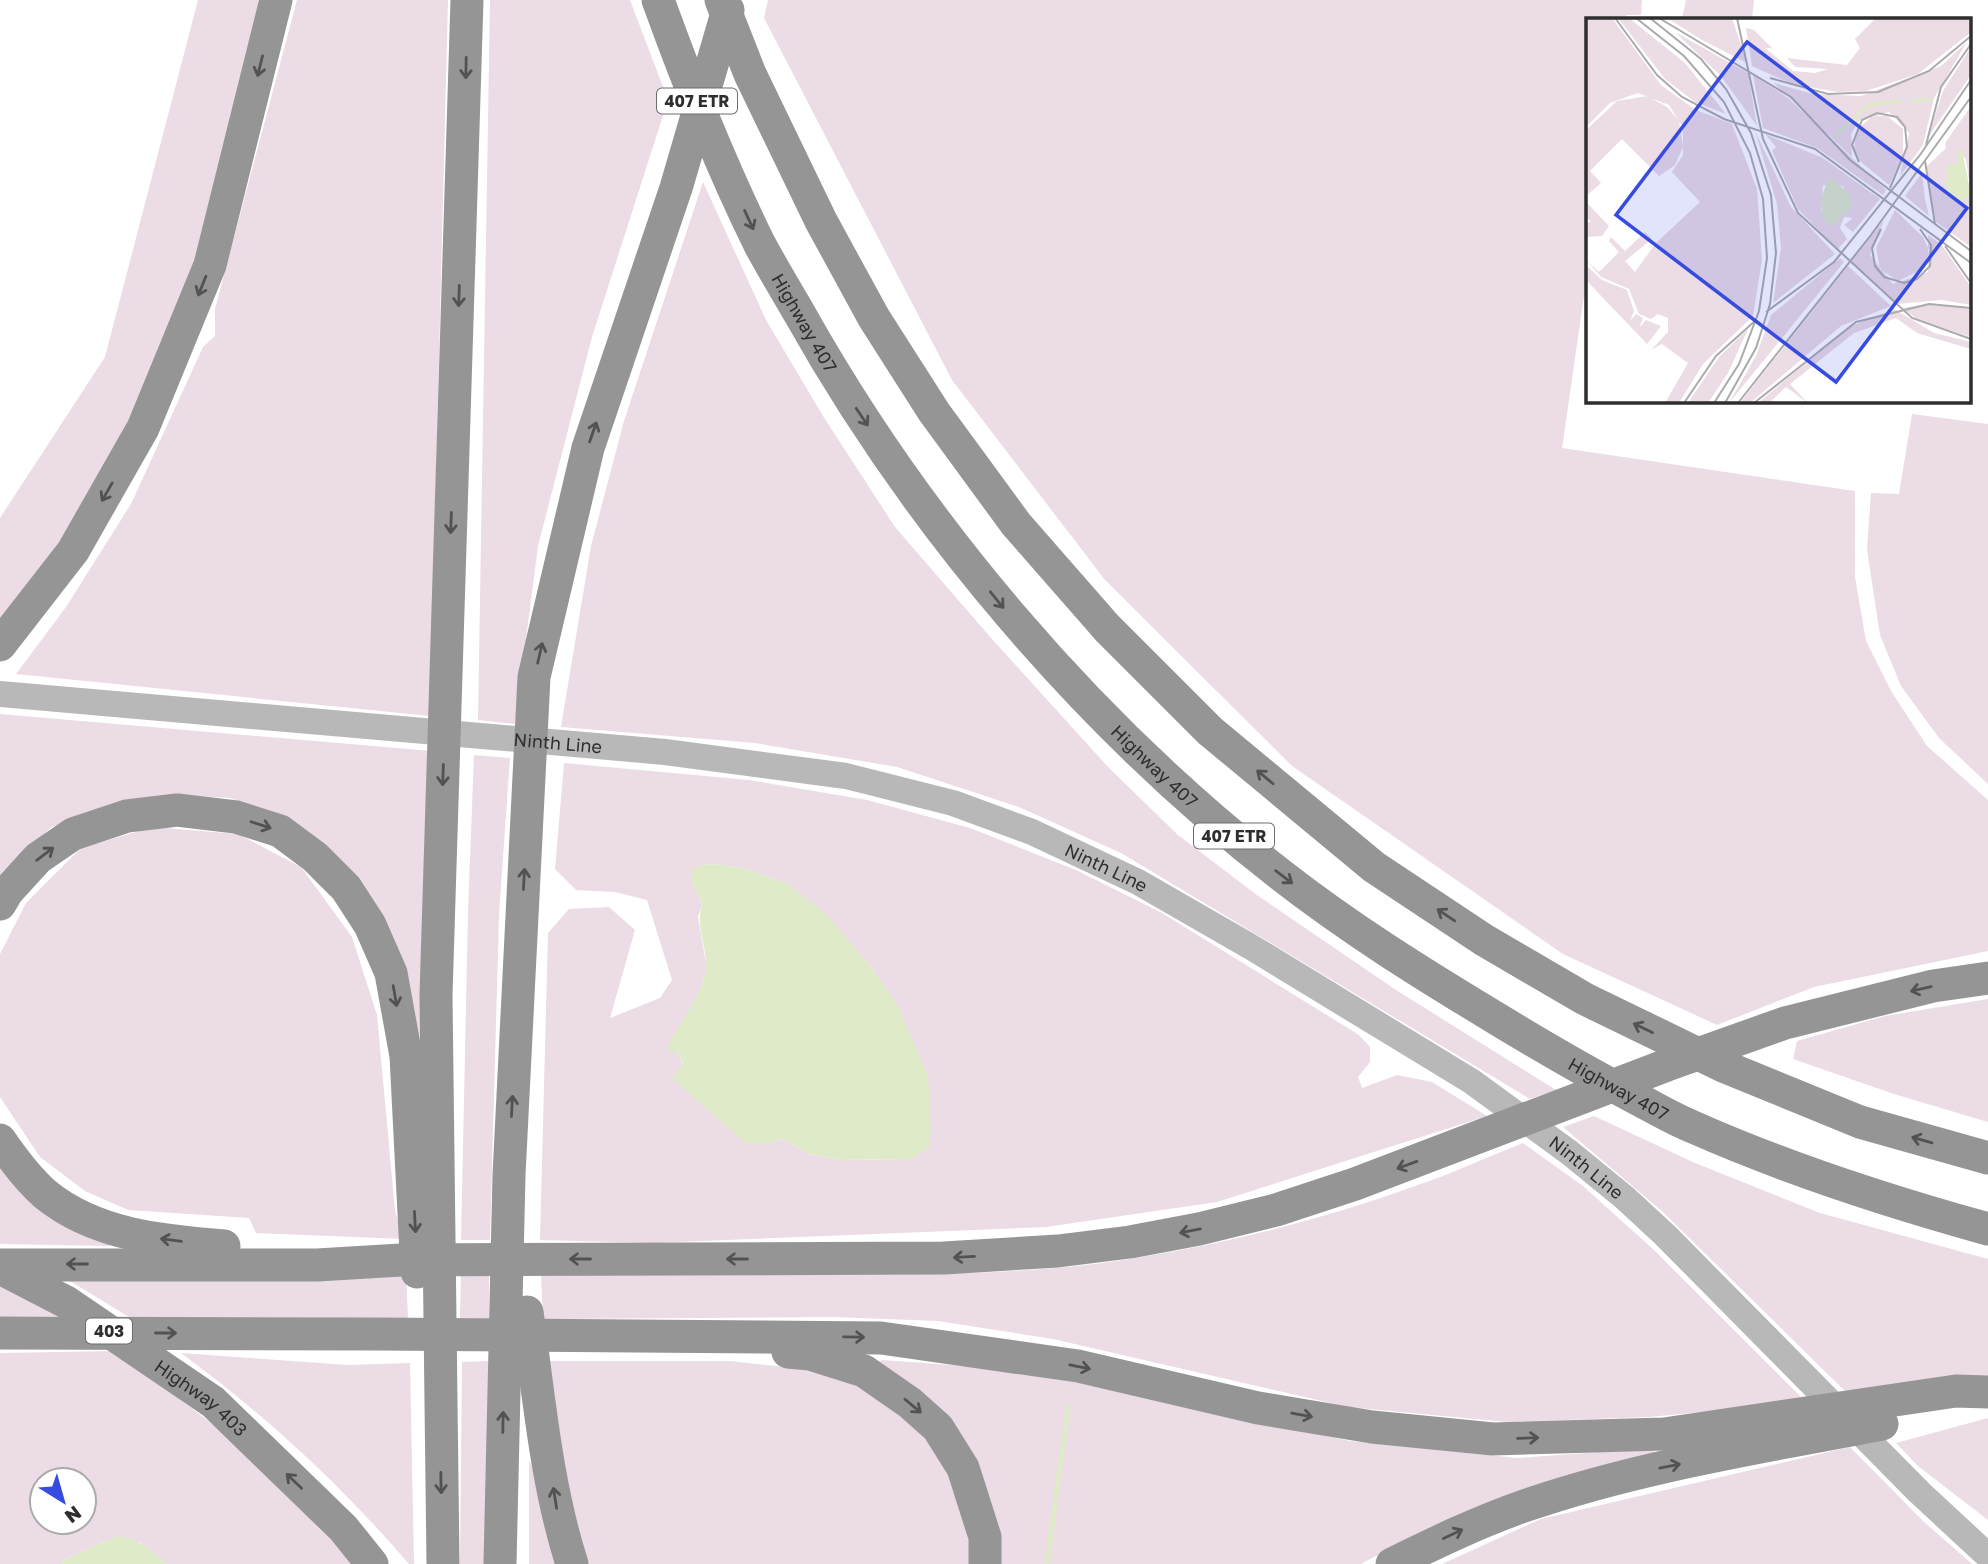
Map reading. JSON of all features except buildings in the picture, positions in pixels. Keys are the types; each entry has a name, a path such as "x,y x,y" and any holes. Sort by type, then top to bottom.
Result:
{"highway":[{"path":"0,645 72,551 144,428 210,265 276,0"},
{"path":"443,1564 436,995 467,0"},
{"name":"Highway 407","path":"658,0 720,158 761,245 829,367 904,480 1000,603 1085,698 1183,793 1281,875 1392,955 1569,1063 1689,1126 1776,1161 1900,1205 1988,1229"},
{"name":"407 ETR","path":"721,0 750,74 821,221 874,318 934,412 1016,524 1107,628 1210,731 1374,867 1484,940 1585,999 1723,1066 1860,1122 1988,1158"},
{"path":"500,1564 509,1175 534,677 588,448 676,188 731,0"},
{"path":"0,905 7,892 38,858 73,834 127,816 177,810 236,817 280,831 315,857 346,888 370,925 391,973 402,1032 406,1056 424,1396 440,1415"},
{"path":"0,1266 327,1258 944,1258 1058,1251 1130,1242 1276,1210 1354,1184 1785,1023 1933,986 1988,978"},
{"path":"0,1140 18,1166 45,1193 75,1214 106,1227 141,1236 197,1244 266,1249 327,1258"},
{"path":"509,1175 542,1420 559,1524 572,1564"},
{"name":"Highway 403","path":"0,1266 66,1302 213,1402 343,1528 372,1564"},
{"path":"0,1334 881,1338 1078,1366 1258,1408 1372,1427 1493,1439 1664,1434 1956,1391 1988,1392"},
{"path":"615,1335 810,1354 863,1371 910,1403 939,1429 963,1468 985,1537 985,1564"},
{"path":"1392,1564 1459,1531 1523,1506 1586,1487 1659,1468 1947,1411 1988,1399"}],"main road":[{"name":"Ninth Line","path":"0,694 665,752 846,776 953,803 1032,832 1138,882 1251,947 1471,1081 1570,1153 1665,1235 1919,1492 1988,1556"}],"shaded area":[{"path":"198,0 262,0 257,54 165,366 0,640 0,518 105,357"},
{"path":"297,0 448,0 430,716 16,674 66,607 131,504 203,347 215,336 215,309"},
{"path":"490,0 630,0 668,100 592,337 538,546 515,724 478,720"},
{"path":"768,0 1642,0 1641,15 1626,15 1625,18 1586,18 1586,282 1562,448 1855,491 1855,577 1866,641 1891,691 1927,746 1988,800 1988,951 1814,987 1717,1025 1563,954 1292,766 1105,580 952,380 764,18"},
{"path":"1686,0 1754,0 1752,18 1682,18"},
{"path":"703,182 766,320 823,416 895,527 1109,768 1178,835 1257,895 1396,990 1556,1090 1530,1099 1121,853 1019,807 897,767 755,743 561,727 591,546 624,421"},
{"path":"1912,414 1988,424 1988,784 1939,738 1901,686 1880,635 1867,550 1871,493 1899,494"},
{"path":"0,714 432,751 426,1132 414,1038 295,825 230,798 177,795 100,808 52,827 0,876"},
{"path":"474,755 510,758 499,914 490,1240 461,1240"},
{"path":"564,763 749,780 867,800 970,828 1076,870 1162,913 1359,1035 1370,1047 1370,1062 1358,1077 1362,1088 1397,1075 1432,1082 1487,1116 1217,1202 1046,1227 653,1243 540,1240 548,933 569,909 609,907 635,930 610,1018 660,998 672,980 647,900 615,892 576,890 555,869","holes":["716,864 746,869 788,884 825,914 873,969 928,1076 910,1159 839,1160 809,1154 782,1139 765,1144 672,1078 683,1065 678,1053 707,969 698,917 702,904 691,880 702,865"]},
{"path":"153,827 238,834 301,867 352,937 377,1015 395,1211 404,1239 256,1233 249,1218 128,1210 85,1191 40,1157 0,1097 0,954 26,903 81,848"},
{"path":"716,864 746,869 788,884 825,913 873,969 899,1008 928,1076 931,1132 929,1148 911,1159 839,1160 809,1154 782,1139 765,1144 745,1143 672,1078 683,1064 678,1053 668,1051 670,1041 697,995 706,968 700,928 702,904 691,880 692,869"},
{"path":"1988,999 1988,1122 1894,1094 1793,1059 1797,1041 1885,1016"},
{"path":"1594,1116 1695,1163 1820,1213 1988,1259 1988,1376 1848,1394 1663,1212 1563,1127"},
{"path":"1523,1143 1583,1186 1654,1250 1806,1402 1649,1417 1507,1422 1348,1407 1053,1339 938,1321 834,1317 543,1319 541,1275 975,1273 1049,1269 1160,1254 1234,1239 1344,1210 1429,1181"},
{"path":"0,1164 109,1239 109,1246 0,1244"},
{"path":"406,1274 408,1318 129,1317 60,1275"},
{"path":"461,1275 489,1275 489,1319 460,1318"},
{"path":"0,1284 61,1316 0,1317"},
{"path":"118,1351 256,1458 361,1564 167,1564 141,1543 118,1536 63,1560 62,1564 0,1564 0,1353"},
{"path":"181,1353 347,1365 410,1363 414,1564 409,1564 356,1506 301,1452"},
{"path":"882,1360 1020,1370 1350,1441 1517,1458 1654,1448 1655,1458 1383,1552 1361,1564 1000,1564 1001,1542 879,1362"},
{"path":"488,1361 489,1564 460,1564 462,1362"},
{"path":"546,1361 729,1361 812,1370 869,1388 909,1418 938,1453 962,1496 975,1564 588,1564 564,1472"},
{"path":"1988,1418 1988,1520 1918,1466 1896,1443"},
{"path":"1850,1447 1923,1521 1972,1564 1442,1564 1541,1519"},
{"path":"529,1460 542,1487 560,1564 529,1564"},
{"path":"118,1536 139,1542 167,1564 62,1564 63,1560"}],"waterway":[{"path":"1047,1564 1068,1407"}]}
